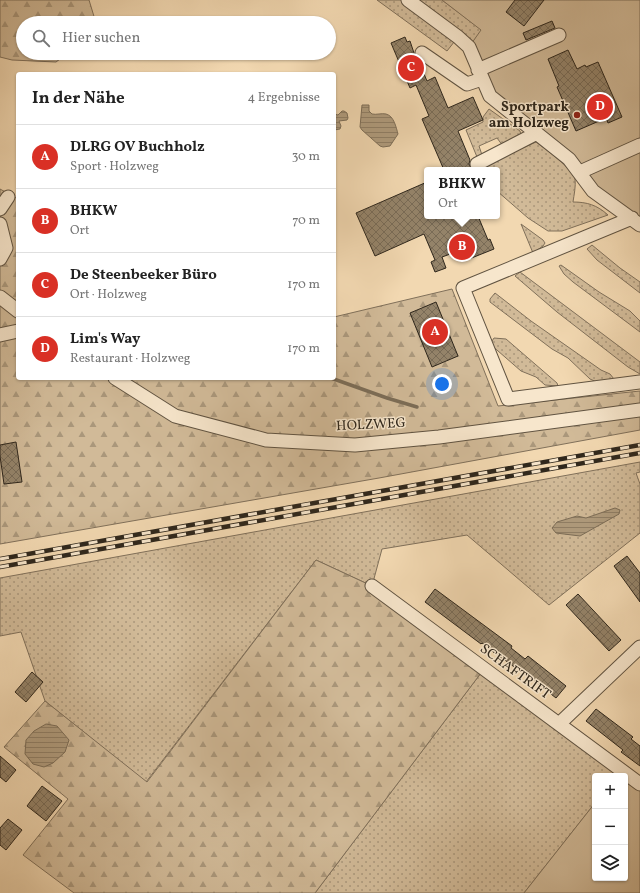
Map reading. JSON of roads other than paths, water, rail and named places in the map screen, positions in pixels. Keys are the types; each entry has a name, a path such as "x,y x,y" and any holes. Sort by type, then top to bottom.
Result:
{"street":[{"path":"408,0 458,37 469,47 490,96 569,159 580,172 592,191 636,222"},
{"path":"422,53 467,84 480,74 559,35"},
{"path":"477,164 537,133"},
{"path":"580,172 640,145"},
{"path":"0,209 8,197"},
{"path":"636,222 463,288 508,399 640,382"},
{"path":"0,224 6,248 0,259"},
{"path":"0,297 16,309"},
{"path":"0,334 16,331"},
{"name":"HOLZWEG","path":"118,380 174,416 266,440 355,445 439,437 640,410"},
{"name":"SCHAFTRIFT","path":"372,586 640,784"},
{"path":"559,724 640,647"}],"waterway":[{"path":"336,380 417,407"}],"railway":[{"path":"0,559 640,445"},
{"path":"0,567 640,453"}],"place":[{"name":"De Steenbeeker Büro","path":"411,68"},
{"name":"Lim's Way","path":"600,107"},
{"name":"Sportpark am Holzweg","path":"577,115"},
{"name":"BHKW","path":"462,247"},
{"name":"DLRG OV Buchholz","path":"435,332"}]}
